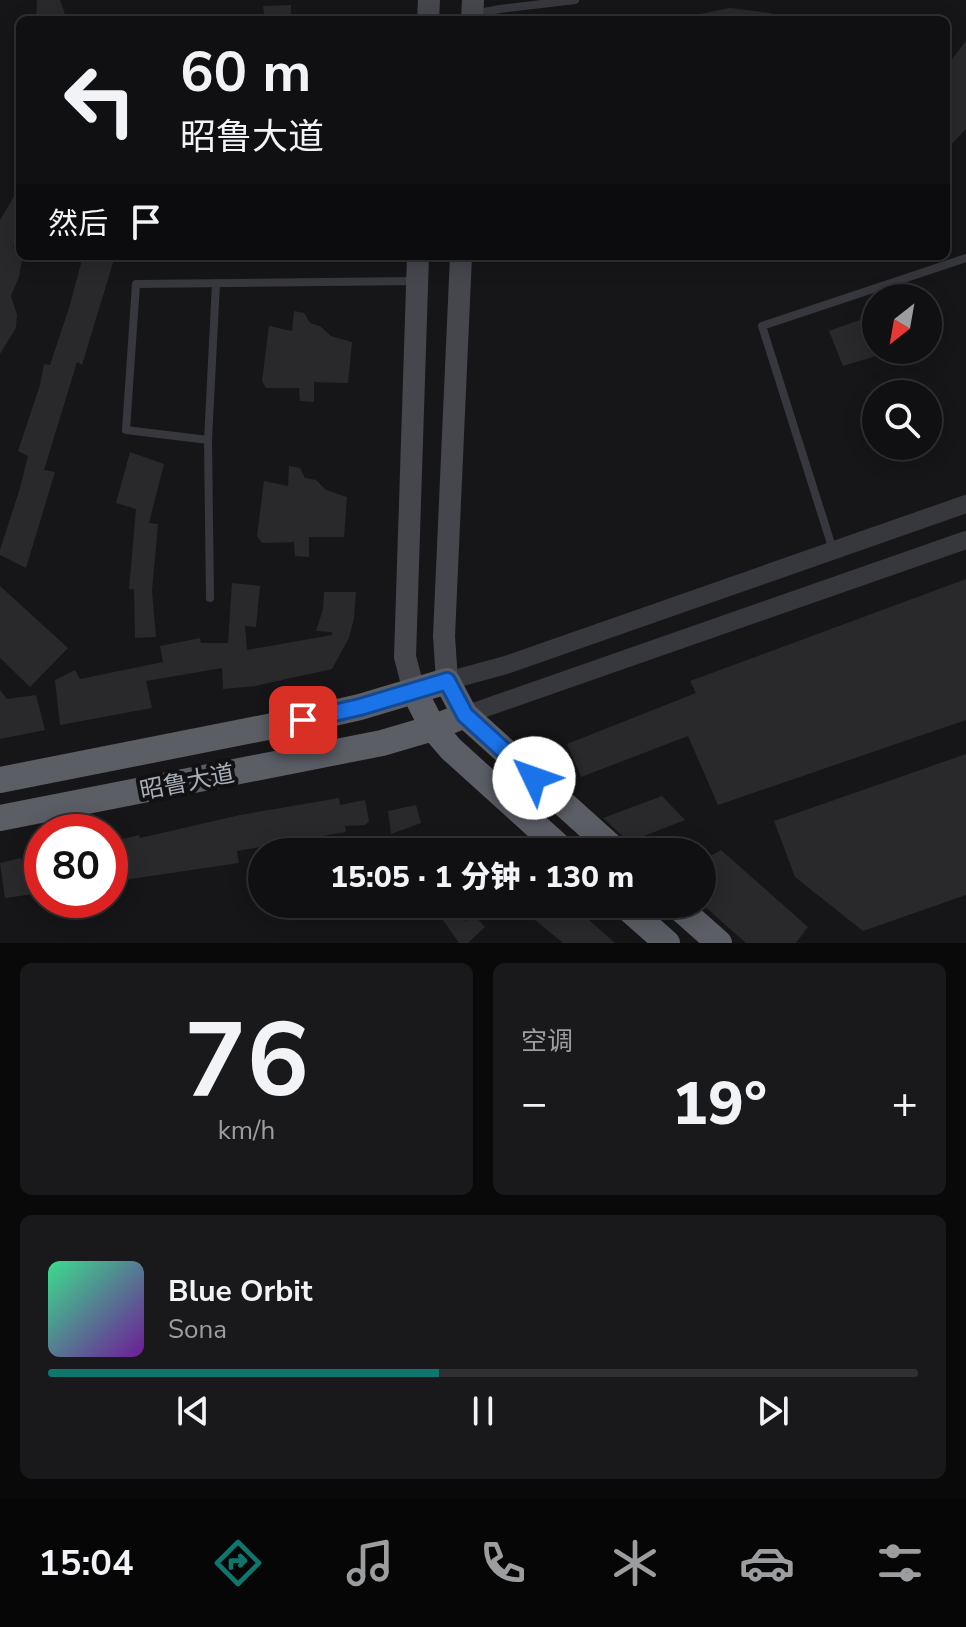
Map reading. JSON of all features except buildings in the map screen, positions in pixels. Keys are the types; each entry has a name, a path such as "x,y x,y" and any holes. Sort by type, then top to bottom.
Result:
{"highway":[{"name":"昭鲁大道","path":"0,780 303,720 447,681"},
{"path":"447,681 465,715 601,838"},
{"path":"414,691 433,728 467,764 549,838"},
{"name":"昭鲁大道","path":"0,818 382,743 465,715"},
{"path":"639,918 667,943"},
{"path":"691,918 719,943"}],"main road":[{"path":"414,691 405,657 418,260"},
{"path":"447,681 444,636 461,260"}],"street":[{"path":"447,681 506,665 966,504"},
{"path":"465,715 966,540"}],"lane":[{"path":"472,11 575,0"},
{"path":"833,550 762,326 966,258"},
{"path":"208,440 126,430 136,284 417,281"},
{"path":"210,598 208,440 216,283"}],"route":[{"path":"303,720 387,700 447,681 465,715 534,778"}]}
